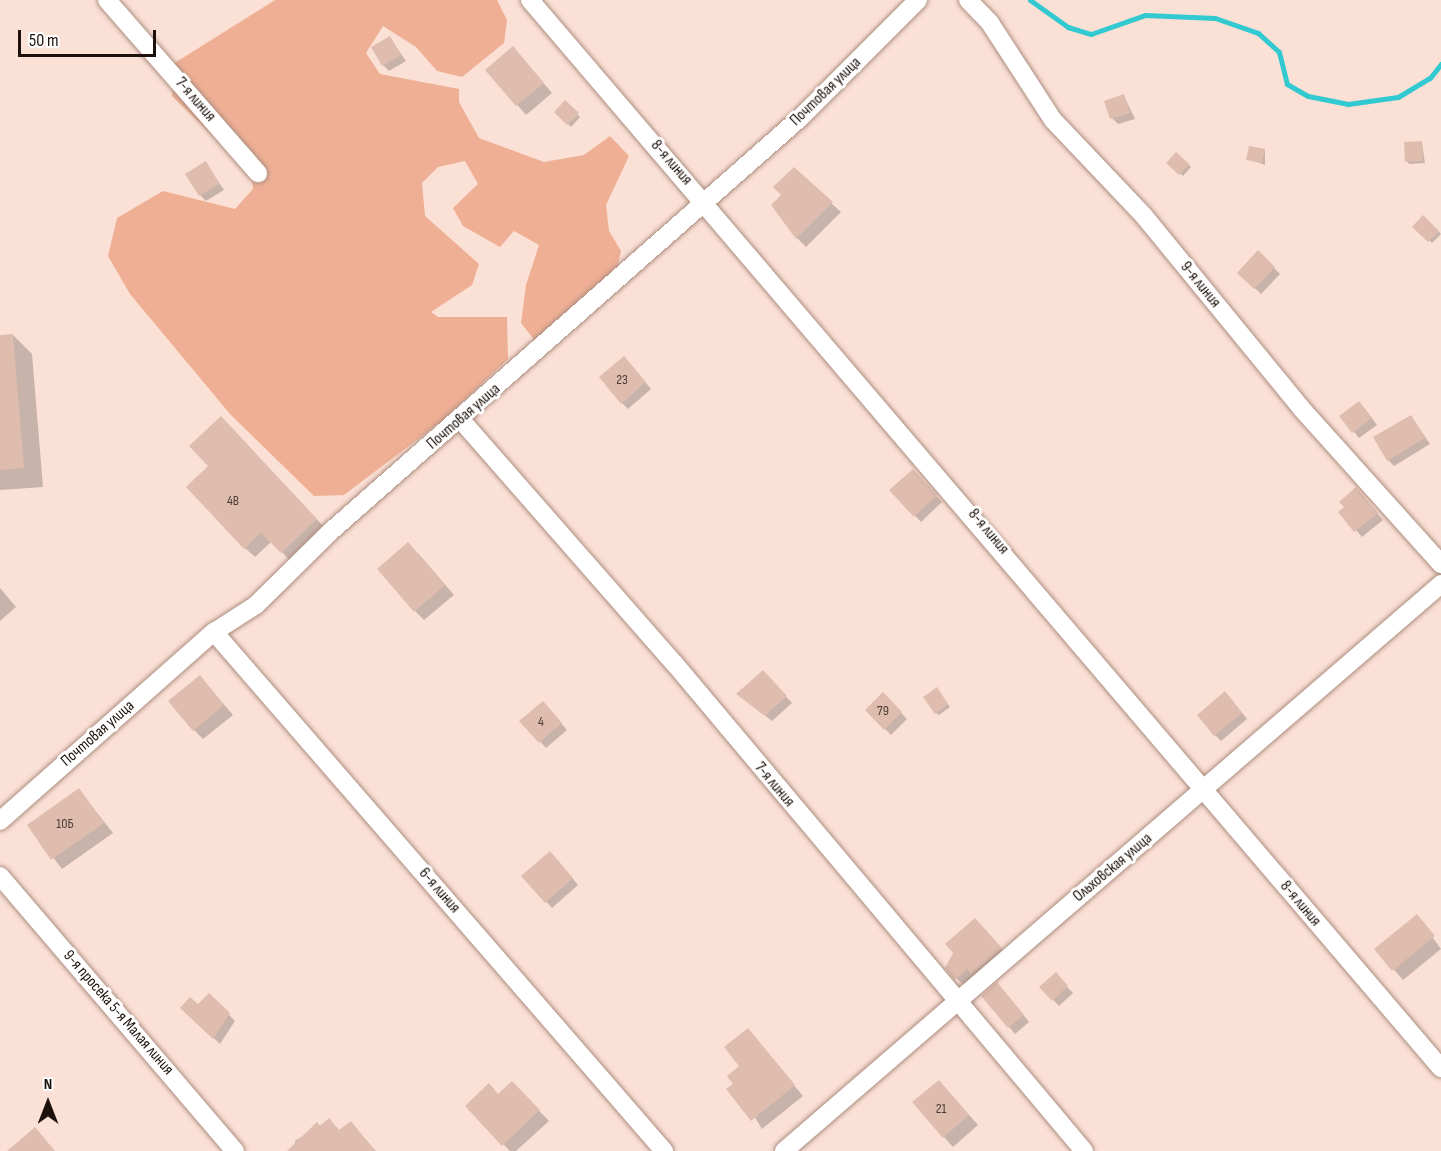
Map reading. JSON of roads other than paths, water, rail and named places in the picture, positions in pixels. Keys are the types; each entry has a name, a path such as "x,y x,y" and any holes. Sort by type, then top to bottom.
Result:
{"street":[{"name":"7-я линия","path":"107,0 258,173"},
{"name":"8-я линия","path":"530,0 1441,1068"},
{"name":"Почтовая улица","path":"0,821 214,632 256,605 330,532 461,420 800,118 918,0"},
{"name":"9-я линия","path":"968,0 990,23 1053,120 1144,216 1301,408 1441,564"},
{"name":"7-я линия","path":"461,420 674,663 1084,1151"},
{"name":"Ольховская улица","path":"784,1151 1441,584"},
{"name":"6-я линия","path":"214,632 664,1151"},
{"name":"9-я просека 5-я Малая линия","path":"0,876 235,1151"}],"waterway":[{"path":"1030,0 1068,27 1091,34 1145,15 1215,18 1258,33 1279,52 1287,84 1308,96 1348,104 1398,97 1430,78 1441,64"}]}
